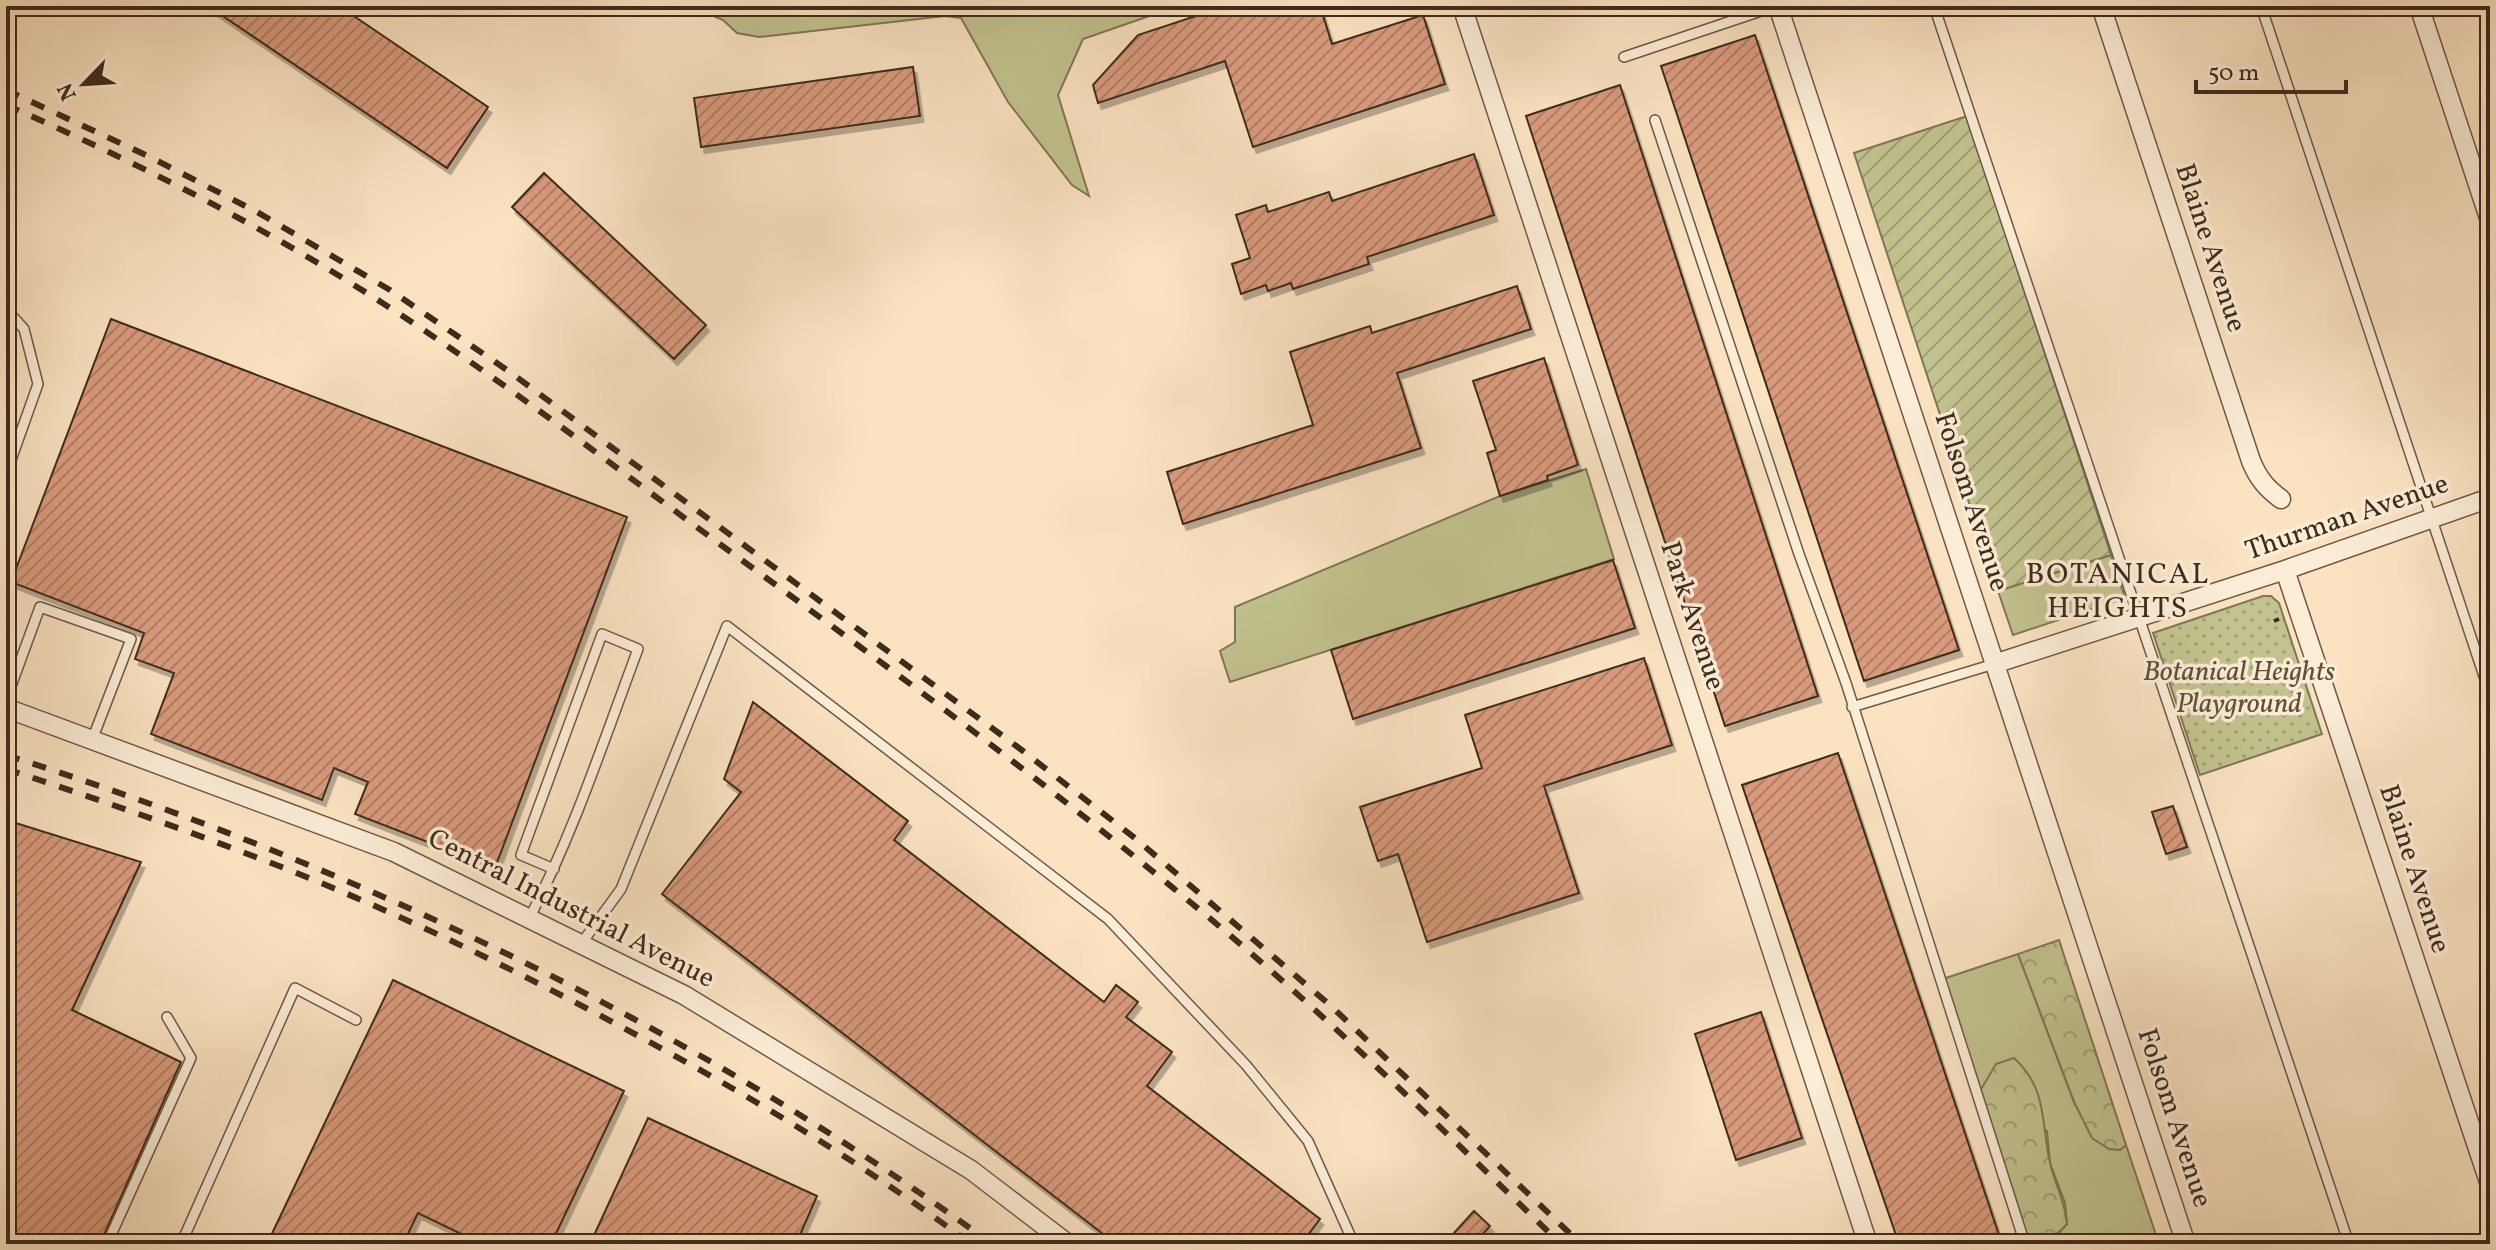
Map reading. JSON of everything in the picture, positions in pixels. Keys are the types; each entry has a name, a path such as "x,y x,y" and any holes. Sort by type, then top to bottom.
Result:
{"street":[{"name":"Park Avenue","path":"1462,6 1868,1244"},
{"name":"Folsom Avenue","path":"1777,6 2186,1244"},
{"name":"Blaine Avenue","path":"2101,6 2251,461 2268,490 2281,499"},
{"path":"2419,6 2490,221"},
{"name":"Thurman Avenue","path":"1994,664 2285,570 2490,498"},
{"name":"Blaine Avenue","path":"2285,570 2490,1185"},
{"name":"Central Industrial Avenue","path":"6,708 394,852 684,995 971,1170 1068,1244"}],"lane":[{"path":"1624,57 1777,6"},
{"path":"1934,6 2349,1244"},
{"path":"2261,6 2490,694"},
{"path":"1655,120 1852,707 2025,1244"},
{"path":"6,309 24,329 38,384 6,474"},
{"path":"6,700 40,607 131,639 92,740"},
{"path":"581,944 621,889 727,626 1108,919 1246,1065 1308,1141 1354,1244"},
{"path":"529,919 554,869 638,649 602,634 521,855 554,869"},
{"path":"1852,707 1994,664"},
{"path":"181,1244 295,988 356,1020"},
{"path":"107,1244 191,1058 167,1017"}],"green space":[{"path":"690,6 1178,6 1083,39 1058,95 1089,196 1072,185 1008,102 961,18 945,16 759,37 737,33 723,20"},
{"path":"1967,116 2111,555 1998,591 1854,153"},
{"path":"1586,469 1614,559 1230,682 1220,651 1235,642 1235,607 1500,496"},
{"path":"2111,555 2125,598 2013,635 1998,591"},
{"name":"Botanical Heights Playground","path":"2271,596 2279,603 2322,734 2200,775 2153,633"},
{"path":"2059,940 2126,1145 2120,1150 2109,1149 2092,1138 2075,1104 2018,954"},
{"path":"2018,954 2075,1105 2120,1150 2126,1145 2159,1244 2041,1244 2058,1234 2067,1224 2065,1203 2050,1163 2047,1131 1980,1091 1943,979"},
{"path":"2014,1058 2033,1082 2038,1094 2050,1163 2067,1224 2050,1238 2035,1244 2030,1244 1980,1091 1996,1064"}],"building":[{"path":"208,6 339,6 488,107 447,168"},
{"path":"1226,6 1320,6 1332,44 1423,15 1445,84 1253,147 1225,61 1098,103 1093,85 1138,35"},
{"path":"1755,35 1959,650 1864,681 1661,66"},
{"path":"913,67 920,116 701,147 694,98"},
{"path":"1620,85 1818,696 1725,726 1526,116"},
{"path":"1474,154 1494,215 1367,257 1369,264 1293,289 1291,283 1268,291 1266,285 1241,294 1232,264 1250,258 1236,215 1266,205 1268,212 1329,192 1332,201"},
{"path":"544,173 706,325 674,359 512,207"},
{"path":"1517,286 1531,329 1397,373 1421,448 1183,524 1167,472 1313,425 1290,352 1370,326 1372,333"},
{"path":"111,319 627,517 495,868 355,814 368,782 334,768 322,800 151,734 174,673 135,659 144,633 11,582"},
{"path":"1544,358 1578,465 1547,476 1548,480 1500,496 1487,453 1496,450 1473,381"},
{"path":"1613,560 1635,628 1353,719 1331,650"},
{"path":"1644,658 1672,745 1544,786 1579,893 1427,942 1398,854 1378,861 1360,807 1482,768 1465,715"},
{"path":"753,702 908,821 894,840 1104,1002 1116,985 1138,1002 1126,1017 1172,1052 1147,1086 1320,1219 1301,1244 1116,1244 662,894 741,792 724,779"},
{"path":"1838,753 2002,1244 1899,1244 1742,785"},
{"path":"2173,806 2187,847 2166,854 2152,812"},
{"path":"6,820 141,862 72,1010 181,1062 100,1244 6,1244"},
{"path":"393,980 624,1091 551,1244 482,1244 418,1213 403,1244 267,1244"},
{"path":"1761,1012 1802,1138 1736,1160 1695,1034"},
{"path":"648,1118 817,1196 796,1244 590,1244"},
{"path":"1474,1211 1490,1226 1474,1244 1462,1244 1453,1234"}],"railway":[{"path":"6,90 148,156 257,212 390,290 507,370 1023,751 1136,839 1331,1006 1581,1244"},
{"path":"6,105 103,149 293,248 427,332 552,420 845,635 1097,826 1307,1003 1561,1244"},
{"path":"6,755 137,799 267,848 394,901 519,960 641,1023 761,1091 878,1165 992,1244"},
{"path":"6,769 279,866 418,925 510,969 770,1110 852,1161 971,1244"}],"district":[{"name":"BOTANICAL HEIGHTS","path":"2118,592"}]}
